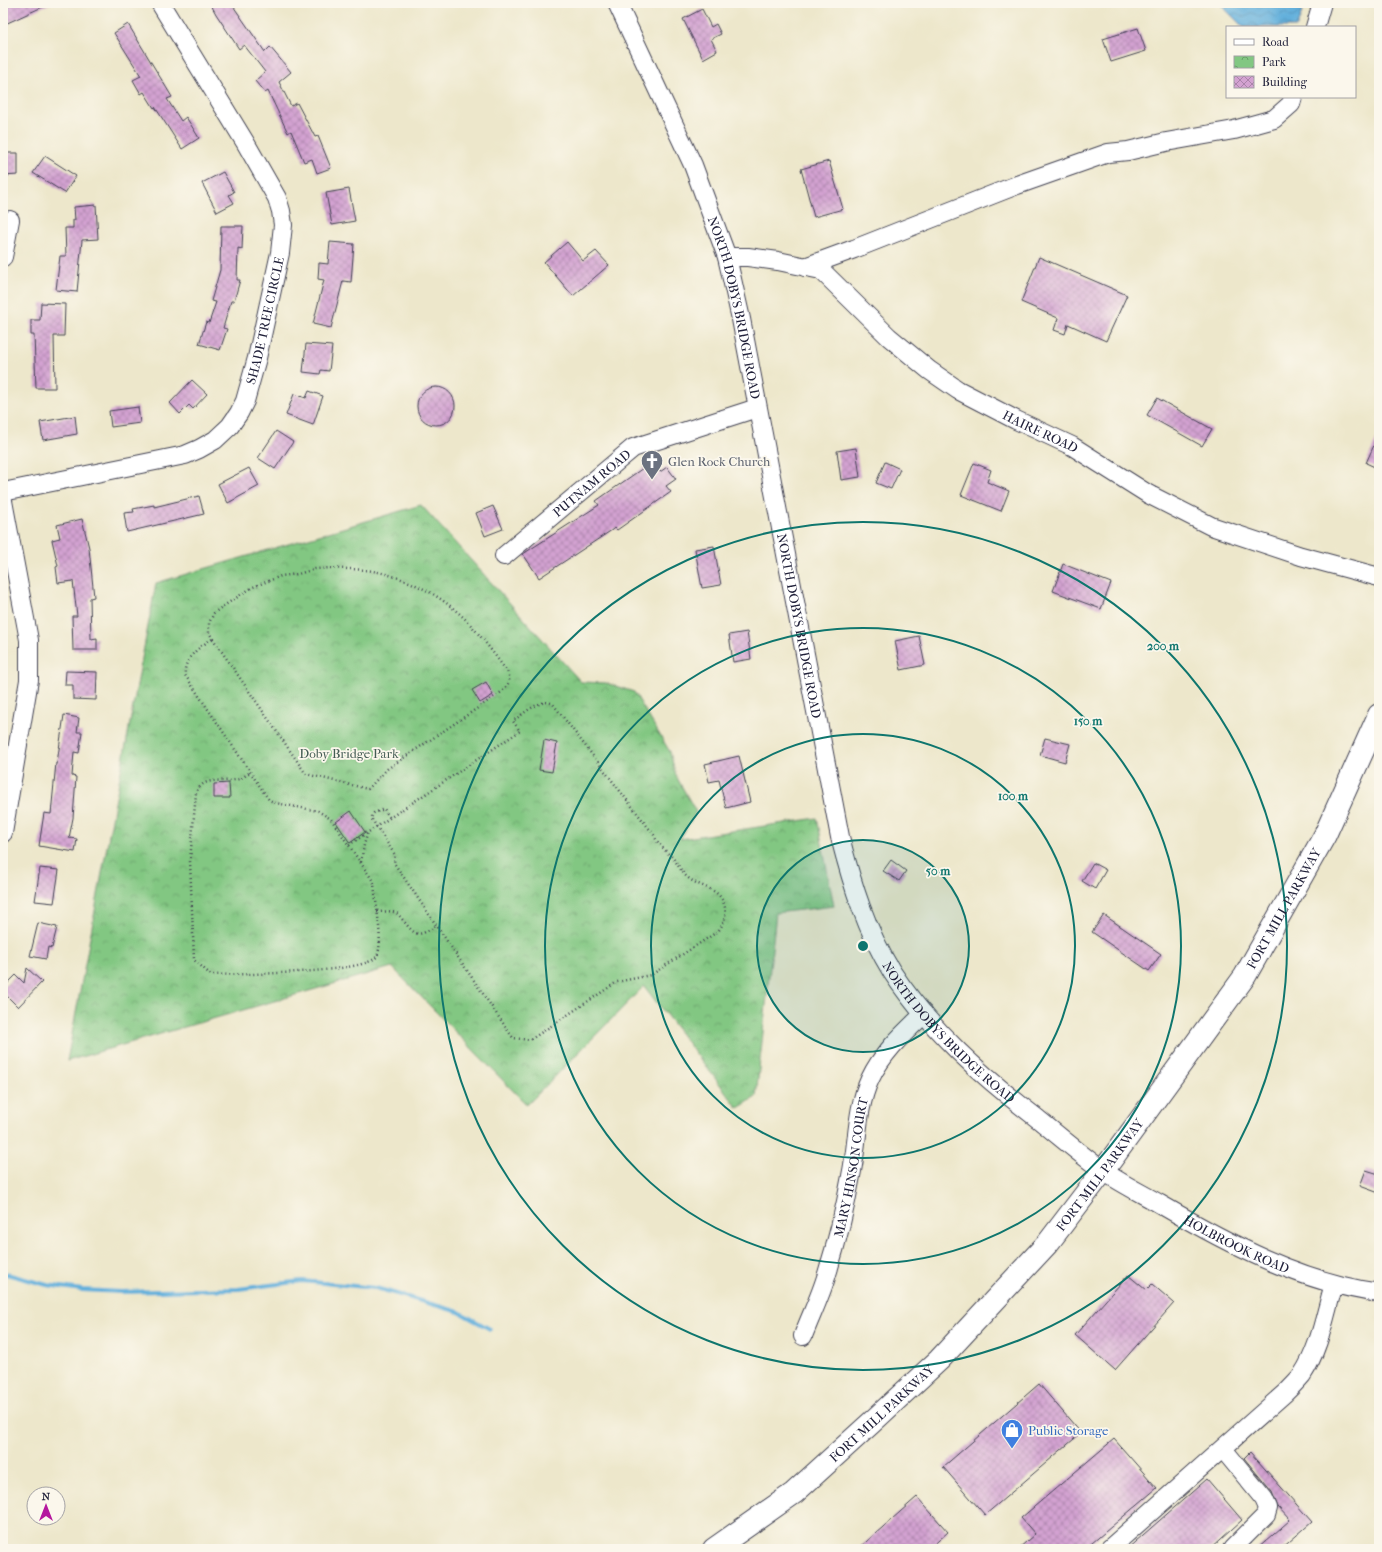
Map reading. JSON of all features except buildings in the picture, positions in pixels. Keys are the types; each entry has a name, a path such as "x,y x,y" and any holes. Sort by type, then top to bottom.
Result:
{"main road":[{"name":"FORT MILL PARKWAY","path":"714,1549 794,1493 939,1360 1048,1243 1103,1171 1245,976 1325,836 1379,715"}],"street":[{"name":"SHADE TREE CIRCLE","path":"3,492 185,455 210,443 225,430 239,413 245,401 257,358 280,253 283,225 281,211 276,198 245,142 160,3"},
{"name":"NORTH DOBYS BRIDGE ROAD","path":"617,3 693,164 727,257 741,319 833,808 848,870 867,926 878,949 893,974 941,1034 1000,1089 1103,1171"},
{"path":"1315,26 1322,3"},
{"path":"804,267 1017,185 1108,153 1128,151 1166,142 1234,130 1274,119 1291,104 1293,98"},
{"path":"3,257 10,220"},
{"name":"HAIRE ROAD","path":"727,257 748,257 778,261 821,270 889,337 929,370 958,390 1016,420 1072,446 1148,494 1211,526 1301,556 1379,577"},
{"name":"PUTNAM ROAD","path":"504,556 633,448 758,408"},
{"path":"3,501 29,640 29,680 3,833"},
{"name":"MARY HINSON COURT","path":"803,1336 827,1274 843,1214 854,1163 864,1093 870,1078 882,1058 898,1039 924,1014"},
{"name":"HOLBROOK ROAD","path":"1103,1171 1196,1225 1292,1270 1334,1284 1379,1293"},
{"path":"1109,1549 1285,1394 1301,1376 1311,1360 1319,1338 1334,1284"},
{"path":"1223,1448 1264,1499 1268,1508 1266,1515 1232,1549"}],"path":[{"path":"315,569 358,569 374,572 414,584 445,602 468,622 506,670 510,678 509,682 500,693 387,769 368,789 306,774 212,639 208,628 214,613 222,606 254,587 281,576 298,574 315,569"},
{"path":"212,639 202,645 187,662 184,676 272,802 322,813 330,819 371,878 374,883 380,943 377,956 371,962 326,970 212,975 194,960 190,861 196,793 198,788 206,782 239,779 250,772"},
{"path":"349,845 368,832 376,827 390,818 520,731 513,721 542,702 550,702 654,835 661,848 672,857 690,880 715,892 721,897 726,911 724,923 717,932 651,975 618,982 530,1040 512,1038 394,863 395,855 376,827 371,818 374,813 384,809 390,818"},
{"path":"361,863 368,832"},
{"path":"377,912 391,911 397,913 412,931 418,934 424,934 437,926"}],"green space":[{"name":"Doby Bridge Park","path":"421,505 581,682 606,683 634,692 670,752 676,776 696,812 680,839 817,818 834,906 776,913 756,1097 738,1108 644,986 527,1105 392,967 67,1061 156,583"}],"water":[{"path":"1219,3 1305,3 1297,26 1242,26"}],"waterway":[{"path":"3,1273 47,1285 82,1290 121,1292 238,1289 302,1281 376,1288 459,1312 490,1329"}],"place":[{"name":"Glen Rock Church","path":"652,480"},
{"name":"Public Storage","path":"1012,1450"}]}
